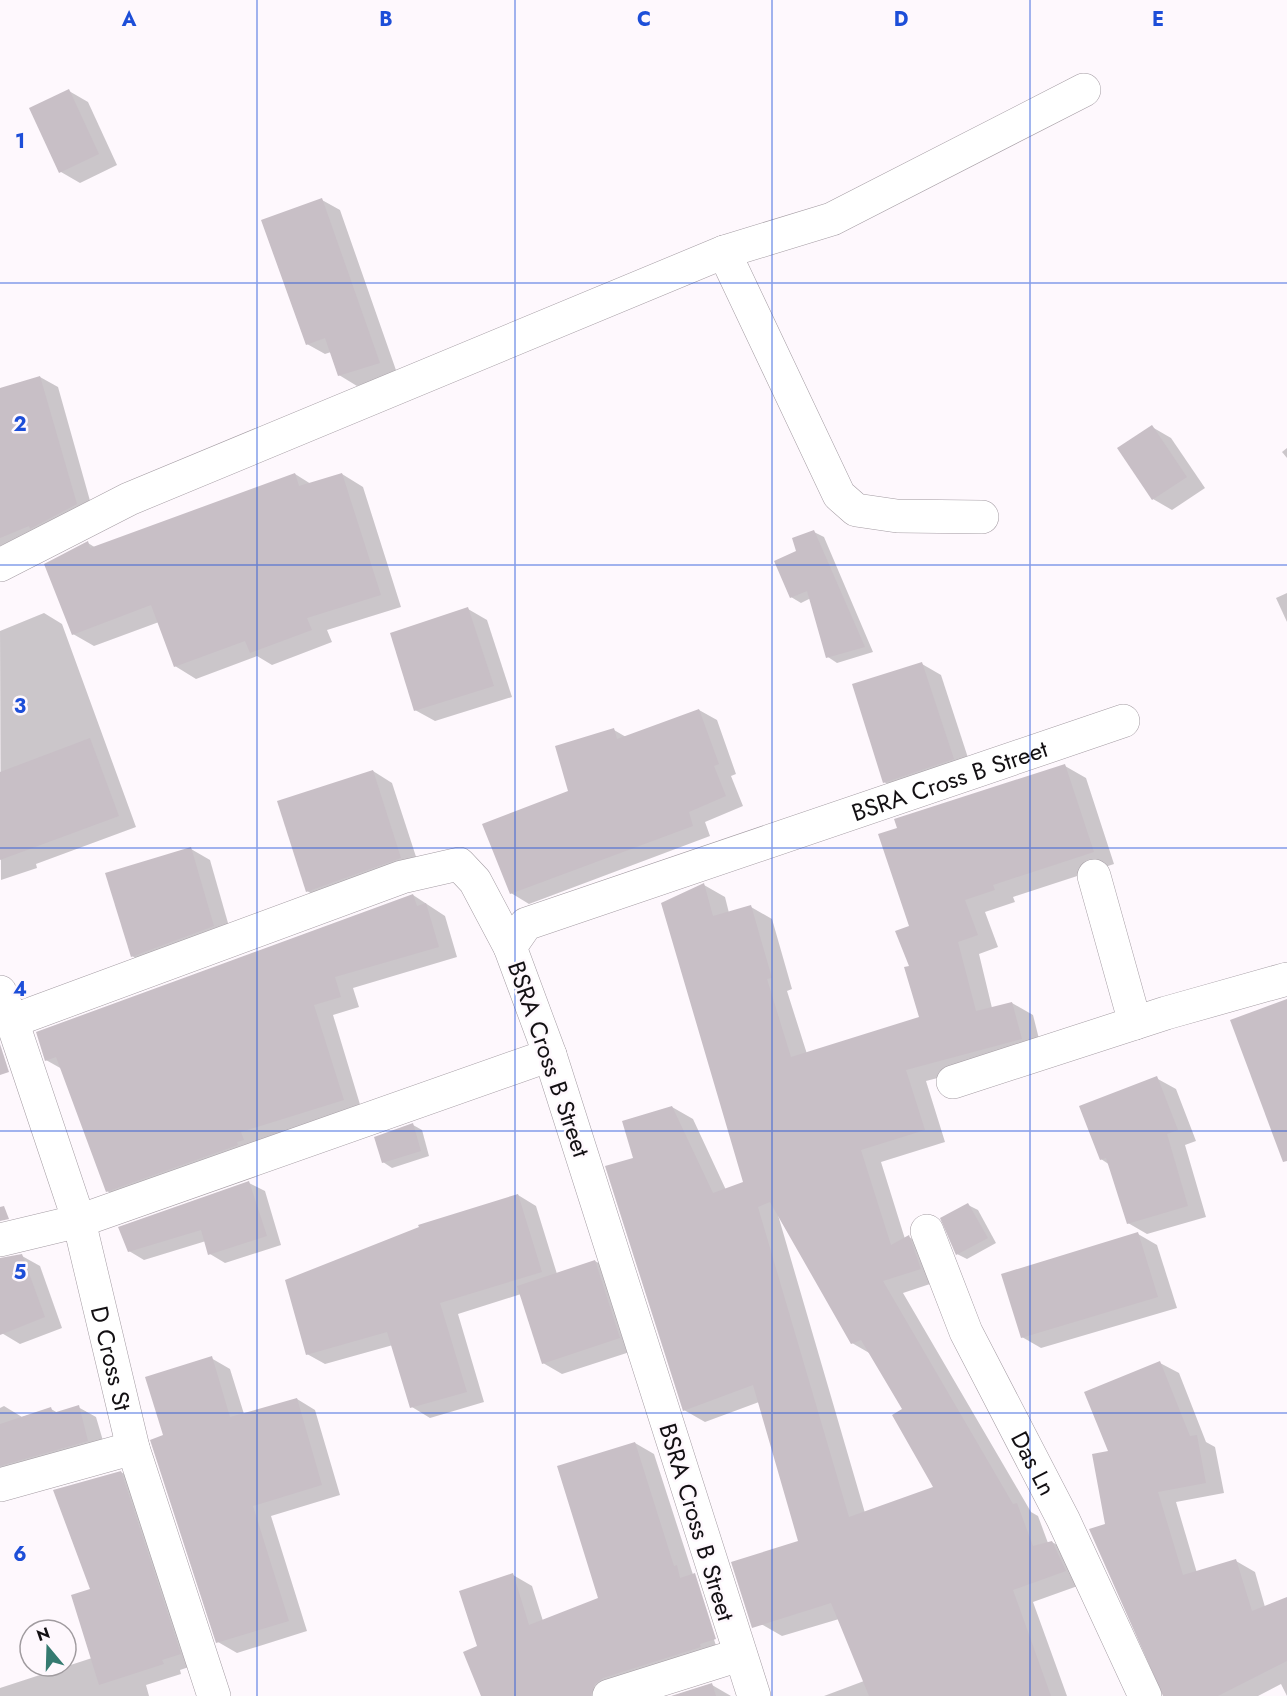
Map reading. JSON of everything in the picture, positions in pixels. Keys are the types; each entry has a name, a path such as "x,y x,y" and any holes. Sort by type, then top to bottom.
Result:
{"street":[{"path":"0,565 129,499 724,252 832,219 1084,90"},
{"path":"724,252 839,495 856,510 886,515 982,517"},
{"name":"BSRA Cross B Street","path":"754,1696 739,1655 550,1055 510,947 526,924 1123,721"},
{"path":"6,1006 402,877 459,864 475,881 510,947"},
{"path":"1094,876 1135,1023"},
{"path":"953,1082 1166,1013 1287,979"},
{"name":"D Cross St","path":"6,1006 79,1221 133,1448 214,1696"},
{"path":"0,1240 79,1221 550,1055"},
{"name":"Das Ln","path":"927,1231 966,1332 1063,1519 1145,1696"},
{"path":"0,1485 133,1448"},
{"path":"609,1696 739,1655"}],"building":[{"path":"69,89 99,154 59,173 29,108"},
{"path":"322,198 380,363 338,376 325,338 306,345 261,220"},
{"path":"40,376 77,504 30,529 29,526 0,538 0,388"},
{"path":"1152,425 1187,477 1152,500 1117,448"},
{"path":"295,473 299,486 342,473 381,595 307,618 312,630 250,653 245,641 174,667 151,605 72,635 44,564 88,541 90,548"},
{"path":"814,530 865,647 826,658 807,591 790,598 774,561 796,551 792,538"},
{"path":"468,607 494,686 414,711 390,633"},
{"path":"922,662 954,759 883,783 852,684"},
{"path":"699,709 719,764 714,766 726,796 689,812 693,826 510,894 482,824 568,791 555,746 614,728 617,739"},
{"path":"90,738 119,816 0,860 0,772"},
{"path":"1065,764 1094,852 993,885 995,890 965,900 978,935 958,942 976,1011 1012,1002 1022,1039 906,1070 925,1130 861,1150 891,1245 909,1235 921,1269 883,1281 1013,1504 1017,1503 1033,1546 1052,1541 1066,1571 1013,1590 1051,1696 869,1696 831,1603 752,1628 731,1562 798,1541 753,1385 683,1411 605,1166 633,1158 622,1121 672,1106 713,1193 743,1182 661,903 704,883 713,916 751,905 772,978 767,979 791,1057 919,1017 904,967 909,966 895,931 909,926 878,834 897,828 894,819","holes":["770,1202 851,1344 861,1340 902,1409 892,1415 933,1487 849,1517 758,1207"]},
{"path":"373,770 401,858 306,892 277,801"},
{"path":"191,847 214,926 131,957 105,873"},
{"path":"413,894 417,906 426,903 439,947 335,977 341,997 314,1005 344,1100 241,1132 244,1140 237,1142 238,1145 106,1192 56,1057 45,1061 36,1032"},
{"path":"1287,999 1287,1161 1283,1162 1230,1020"},
{"path":"0,1044 9,1072 0,1075"},
{"path":"1157,1076 1178,1130 1167,1134 1188,1206 1127,1224 1106,1158 1100,1160 1079,1106"},
{"path":"413,1123 421,1151 382,1163 374,1137"},
{"path":"249,1181 267,1236 208,1255 201,1230 128,1252 118,1227"},
{"path":"518,1194 542,1272 440,1303 467,1392 410,1408 387,1332 306,1355 285,1280 419,1227 418,1225"},
{"path":"968,1203 988,1238 956,1255 940,1218"},
{"path":"4,1206 9,1219 0,1221 0,1207"},
{"path":"1138,1232 1158,1297 1021,1338 1001,1274"},
{"path":"22,1254 45,1317 0,1335 0,1258"},
{"path":"595,1260 620,1338 542,1364 517,1286"},
{"path":"212,1356 230,1417 297,1398 322,1485 253,1506 289,1621 216,1643 150,1440 163,1435 145,1377"},
{"path":"1160,1361 1190,1436 1197,1435 1206,1483 1158,1492 1183,1575 1236,1559 1252,1611 1287,1597 1287,1661 1218,1696 1163,1696 1089,1529 1105,1524 1092,1454 1108,1451 1084,1392"},
{"path":"79,1405 88,1441 0,1466 0,1424 51,1407 53,1413"},
{"path":"635,1442 674,1566 677,1565 680,1578 695,1573 716,1639 700,1644 701,1647 603,1678 595,1684 591,1696 481,1696 463,1652 477,1646 459,1591 513,1573 529,1625 598,1598 557,1466"},
{"path":"121,1471 181,1654 162,1660 164,1664 99,1685 71,1595 90,1589 53,1490"},
{"path":"712,1683 716,1696 671,1696"}]}
